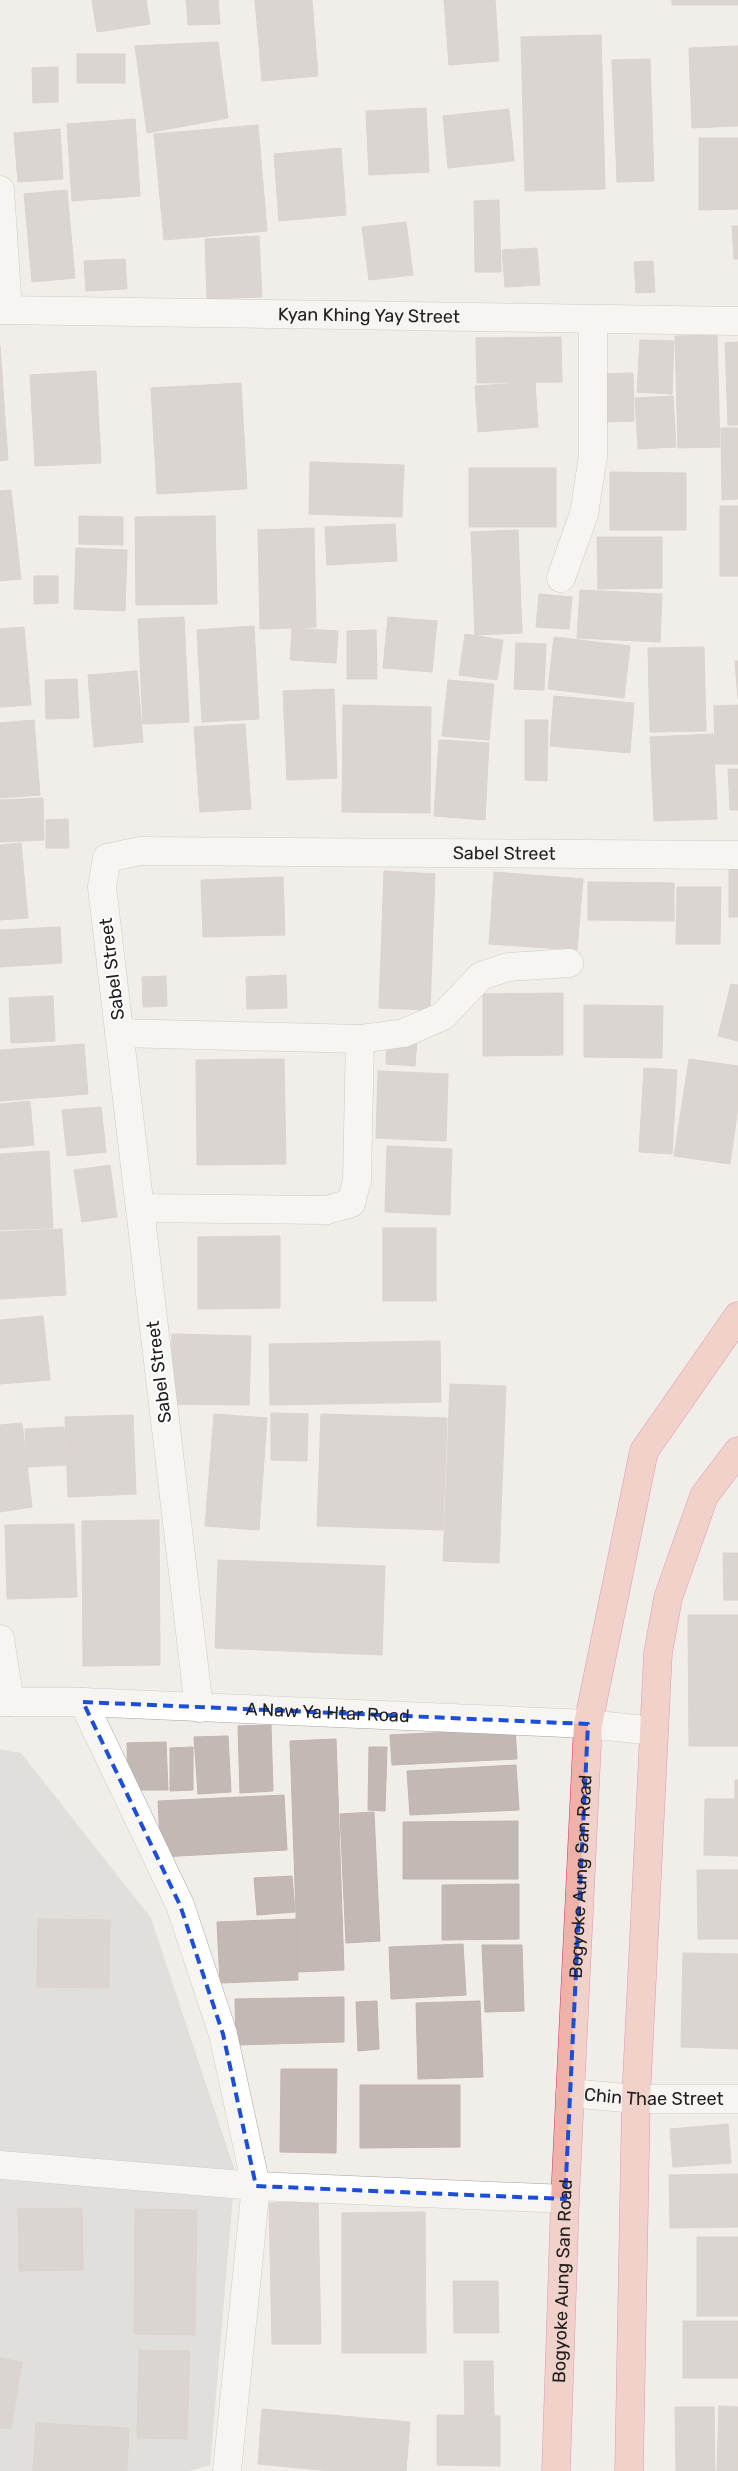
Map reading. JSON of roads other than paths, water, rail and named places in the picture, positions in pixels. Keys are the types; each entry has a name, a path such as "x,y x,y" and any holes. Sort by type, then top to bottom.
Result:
{"highway":[{"name":"Bogyoke Aung San Road","path":"556,2471 565,2198 588,1724 644,1451 738,1316"},
{"path":"629,2471 636,2099 658,1654 668,1598 704,1496 738,1451"}],"street":[{"path":"0,190 4,310"},
{"name":"Kyan Khing Yay Street","path":"4,310 738,321"},
{"path":"561,578 584,514 593,456 593,319"},
{"name":"Sabel Street","path":"199,1708 102,887 107,858 140,851 738,855"},
{"path":"119,1033 360,1039 404,1033 443,1016 481,976 508,966 569,963"},
{"path":"140,1208 327,1210 351,1203 357,1180 360,1039"},
{"path":"0,1639 5,1702"},
{"name":"A Naw Ya Htar Road","path":"5,1702 83,1702 588,1724 654,1731"},
{"path":"83,1702 180,1905 223,2034 256,2186 227,2471"},
{"name":"Chin Thae Street","path":"570,2093 636,2099 738,2099"},
{"path":"0,2165 256,2186 565,2198"}]}
